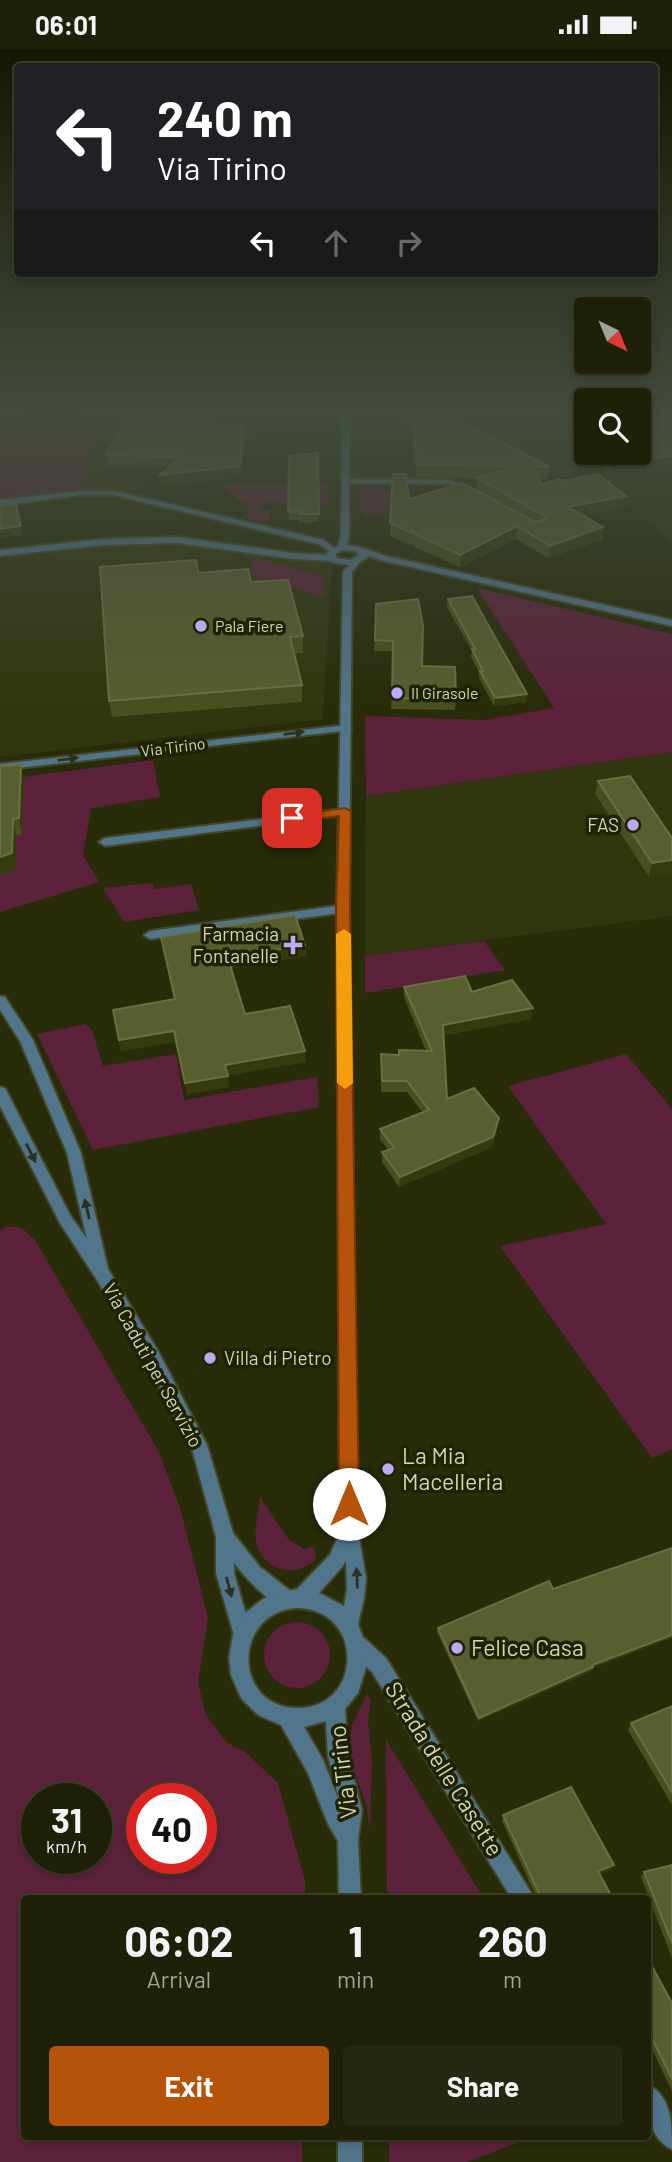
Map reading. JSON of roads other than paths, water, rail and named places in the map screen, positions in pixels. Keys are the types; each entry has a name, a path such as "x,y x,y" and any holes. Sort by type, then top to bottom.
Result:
{"street":[{"path":"193,511 321,542 335,552 344,568 346,729 343,909 349,1531 358,1573 357,1601 348,1624"},
{"path":"335,552 345,536 345,511"},
{"path":"345,536 359,556"},
{"path":"0,553 104,542 177,540 317,559 335,552 383,558 672,623"},
{"path":"344,568 359,556"},
{"name":"Via Tirino","path":"0,767 346,729"},
{"path":"105,842 345,811"},
{"path":"150,935 343,909"},
{"name":"Via Caduti per Servizio","path":"0,1000 26,1040 74,1153 103,1275"},
{"name":"Via Caduti per Servizio","path":"0,1092 65,1219 103,1275 180,1406 201,1451 225,1537 225,1573 243,1635"},
{"path":"294,1598 336,1561 349,1531"},
{"name":"Via Caduti per Servizio","path":"225,1537 254,1573 294,1598"},
{"path":"294,1598 320,1601 336,1610 348,1624 357,1645 358,1661 354,1678 335,1704 304,1718 287,1717 260,1705 249,1693 239,1665 243,1635 253,1619 268,1606 294,1598"},
{"name":"Strada delle Casette","path":"357,1645 379,1665 522,1895"},
{"name":"Via Tirino","path":"335,1704 338,1755 352,1810 348,1839 351,1895"},
{"name":"Via Tirino","path":"287,1717 316,1767 335,1817 348,1839"},
{"path":"651,2102 672,2137"},
{"path":"350,2140 350,2162"}],"place":[{"name":"Pala Fiere","path":"201,626"},
{"name":"Il Girasole","path":"397,693"},
{"name":"FAS","path":"633,825"},
{"name":"Farmacia Fontanelle","path":"293,945"},
{"name":"Villa di Pietro","path":"210,1358"},
{"name":"La Mia Macelleria","path":"388,1469"},
{"name":"Felice Casa","path":"457,1648"}]}
